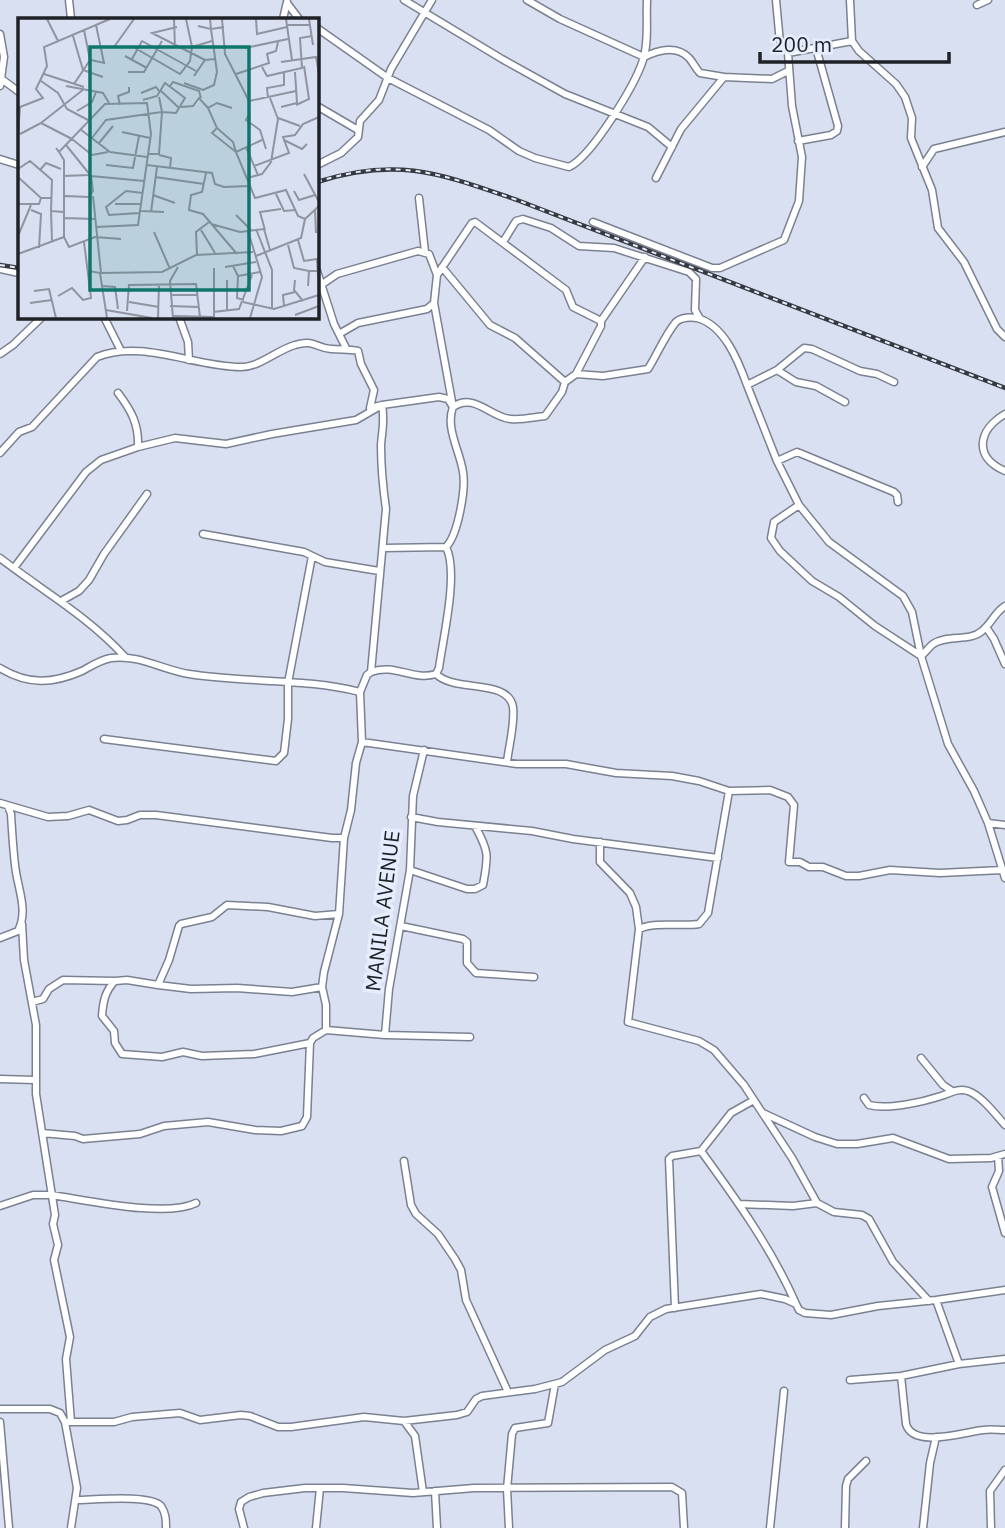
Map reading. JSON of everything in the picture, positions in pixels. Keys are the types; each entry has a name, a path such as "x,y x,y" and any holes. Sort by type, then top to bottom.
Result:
{"street":[{"path":"69,0 71,18"},
{"path":"404,0 425,15 565,94 648,127 672,147"},
{"path":"318,164 341,153 358,137 360,121 379,100 415,27 432,0"},
{"path":"527,0 644,57"},
{"path":"538,7 543,0"},
{"path":"318,29 388,78 489,130 519,151 562,167 569,167 588,152 633,85 644,57 647,0"},
{"path":"593,222 712,268 720,268 784,240 799,201 802,157 788,71 788,53 780,43 776,0"},
{"path":"850,0 852,41 864,57 896,84 905,97 912,118 911,138 932,190 938,228 964,261 997,329 1005,337"},
{"path":"977,5 988,0"},
{"path":"287,1 298,18"},
{"path":"0,34 4,57 1,83 18,92"},
{"path":"788,53 852,41"},
{"path":"798,141 831,135 837,131 838,126 816,48"},
{"path":"644,57 657,50 670,50 686,55 700,72 724,77 772,79 788,71"},
{"path":"656,178 681,129 724,77"},
{"path":"318,107 359,130"},
{"path":"922,167 934,149 1005,132"},
{"path":"0,159 18,165"},
{"path":"419,198 425,252"},
{"path":"503,242 516,221 523,219 551,228 579,246 614,248 689,272 696,279 695,310 700,319"},
{"path":"446,547 455,534 464,474 454,441 451,420 453,407 434,303 437,275 472,223 480,224 526,262 566,290 573,307 601,321"},
{"path":"321,285 337,274 418,251 429,254 437,275"},
{"path":"453,407 460,402 474,403 509,419 545,416 562,392 565,382 576,374 601,326 601,321 645,257"},
{"path":"442,267 490,325 506,332 565,382"},
{"path":"0,269 18,273"},
{"path":"318,274 346,348"},
{"path":"339,334 359,323 427,309 434,303"},
{"path":"576,374 603,376 648,369 677,321 687,317 700,319 719,330 735,354 777,461 799,505 829,542 903,596 912,612 921,656 948,744 988,823 1005,878"},
{"path":"0,354 41,318"},
{"path":"104,318 121,351"},
{"path":"179,318 188,342 189,360"},
{"path":"0,453 19,432 32,427 97,357 121,351 243,367 307,342 328,349 346,348 358,351 361,364 373,386 370,408 439,397 448,399 453,407"},
{"path":"747,385 778,370 804,348 894,382"},
{"path":"778,370 796,382 816,386 845,402"},
{"path":"118,393 132,411 138,432 138,447"},
{"path":"14,568 86,472 101,460 175,438 226,444 356,420 382,405"},
{"path":"371,672 386,509 382,484 381,442 385,420 382,405"},
{"path":"1005,414 995,420 983,439 981,449 984,457 1005,471"},
{"path":"777,461 797,452 894,492 898,502"},
{"path":"61,601 79,591 89,580 104,554 147,494"},
{"path":"799,505 774,522 771,538 780,551 812,581 839,597 921,656"},
{"path":"203,534 303,552 325,562 379,571"},
{"path":"384,548 446,547"},
{"path":"326,1030 326,1005 322,987 339,914 344,838 362,742 360,692 371,672 393,668 424,677 436,674 452,573 451,556 446,547"},
{"path":"104,739 276,761 284,753 288,683 312,556"},
{"path":"0,558 86,618 126,657"},
{"path":"921,656 933,644 975,635 1005,606"},
{"path":"986,627 1005,664"},
{"path":"0,668 23,680 40,681 60,678 110,658 126,657 187,674 324,684 360,692"},
{"path":"436,674 443,681 485,687 504,692 509,698 513,710 507,762"},
{"path":"362,742 507,762 566,764 616,773 671,776 699,781 729,791 770,790 788,797 793,805 789,862 800,862 846,876 890,870 940,873 1002,870"},
{"name":"MANILA AVENUE","path":"385,1035 389,989 410,870 413,796 424,750"},
{"path":"639,929 646,926 686,927 699,924 708,913 729,791"},
{"path":"0,803 48,817 68,816 89,810 118,821 140,815 156,815 344,838"},
{"path":"8,806 15,868 23,902 24,960 36,1025 35,1080 58,1245 54,1260 70,1337 66,1359 68,1422 76,1474 76,1500 71,1528"},
{"path":"411,817 532,831 718,858"},
{"path":"988,823 1005,825"},
{"path":"410,870 467,889 483,886 488,857 486,845 475,826"},
{"path":"600,842 600,862 630,893 636,907 639,929 628,1022 707,1044 715,1049 754,1100 817,1202 834,1212 862,1215 869,1219 893,1262 932,1301 959,1364"},
{"path":"158,985 179,926 212,917 227,905 268,907 315,916 339,914"},
{"path":"0,938 18,931 22,924"},
{"path":"401,926 463,939 467,942 467,963 476,973 534,977"},
{"path":"32,1002 43,999 49,989 63,980 127,980 191,989 237,988 292,992 322,987"},
{"path":"115,981 105,996 102,1016 114,1031 122,1054 162,1057 183,1052 202,1056 254,1054 310,1043"},
{"path":"42,1133 83,1139 141,1134 164,1126 208,1122 281,1131 302,1126 307,1117 310,1043 326,1030 385,1035 470,1037"},
{"path":"921,1058 943,1085 952,1091"},
{"path":"0,1079 35,1080"},
{"path":"864,1098 869,1105 879,1107 932,1099 952,1091 970,1092 1005,1125"},
{"path":"676,1308 668,1162 672,1156 701,1151 731,1113 754,1100"},
{"path":"762,1113 837,1144 857,1144 893,1138 949,1159 1002,1155 992,1187 1005,1233"},
{"path":"701,1151 739,1204 786,1282 799,1310 805,1313 831,1315 878,1306 1005,1290"},
{"path":"404,1161 411,1205 416,1214 438,1234 461,1270 466,1300 508,1392"},
{"path":"0,1206 33,1195 164,1209 186,1208 196,1203"},
{"path":"739,1204 793,1206 817,1202"},
{"path":"0,1409 50,1409 60,1413 68,1422 114,1422 132,1417 180,1413 200,1420 241,1415 278,1427 363,1417 404,1421 457,1415 467,1412 476,1399 482,1396 535,1389 570,1378 605,1350 635,1336 650,1317 658,1312 761,1294 774,1295 796,1304"},
{"path":"850,1380 901,1376 959,1364 1005,1359"},
{"path":"901,1376 908,1430 914,1434 936,1437 1005,1430"},
{"path":"509,1528 507,1489 512,1434 515,1428 524,1425 548,1423 555,1384"},
{"path":"770,1528 784,1391"},
{"path":"404,1421 415,1436 423,1492"},
{"path":"0,1422 9,1528"},
{"path":"923,1528 930,1463 936,1437"},
{"path":"845,1528 848,1479 866,1461"},
{"path":"991,1528 990,1491 1005,1470"},
{"path":"244,1528 239,1509 242,1502 263,1493 320,1488 423,1492 474,1488 672,1487 682,1493 684,1528"},
{"path":"316,1528 320,1488"},
{"path":"435,1491 437,1528"},
{"path":"76,1500 150,1501 162,1507 166,1528"}],"railway":[{"path":"318,182 372,170 396,169 442,176 517,200 1005,388"},
{"path":"0,265 18,268"}]}
